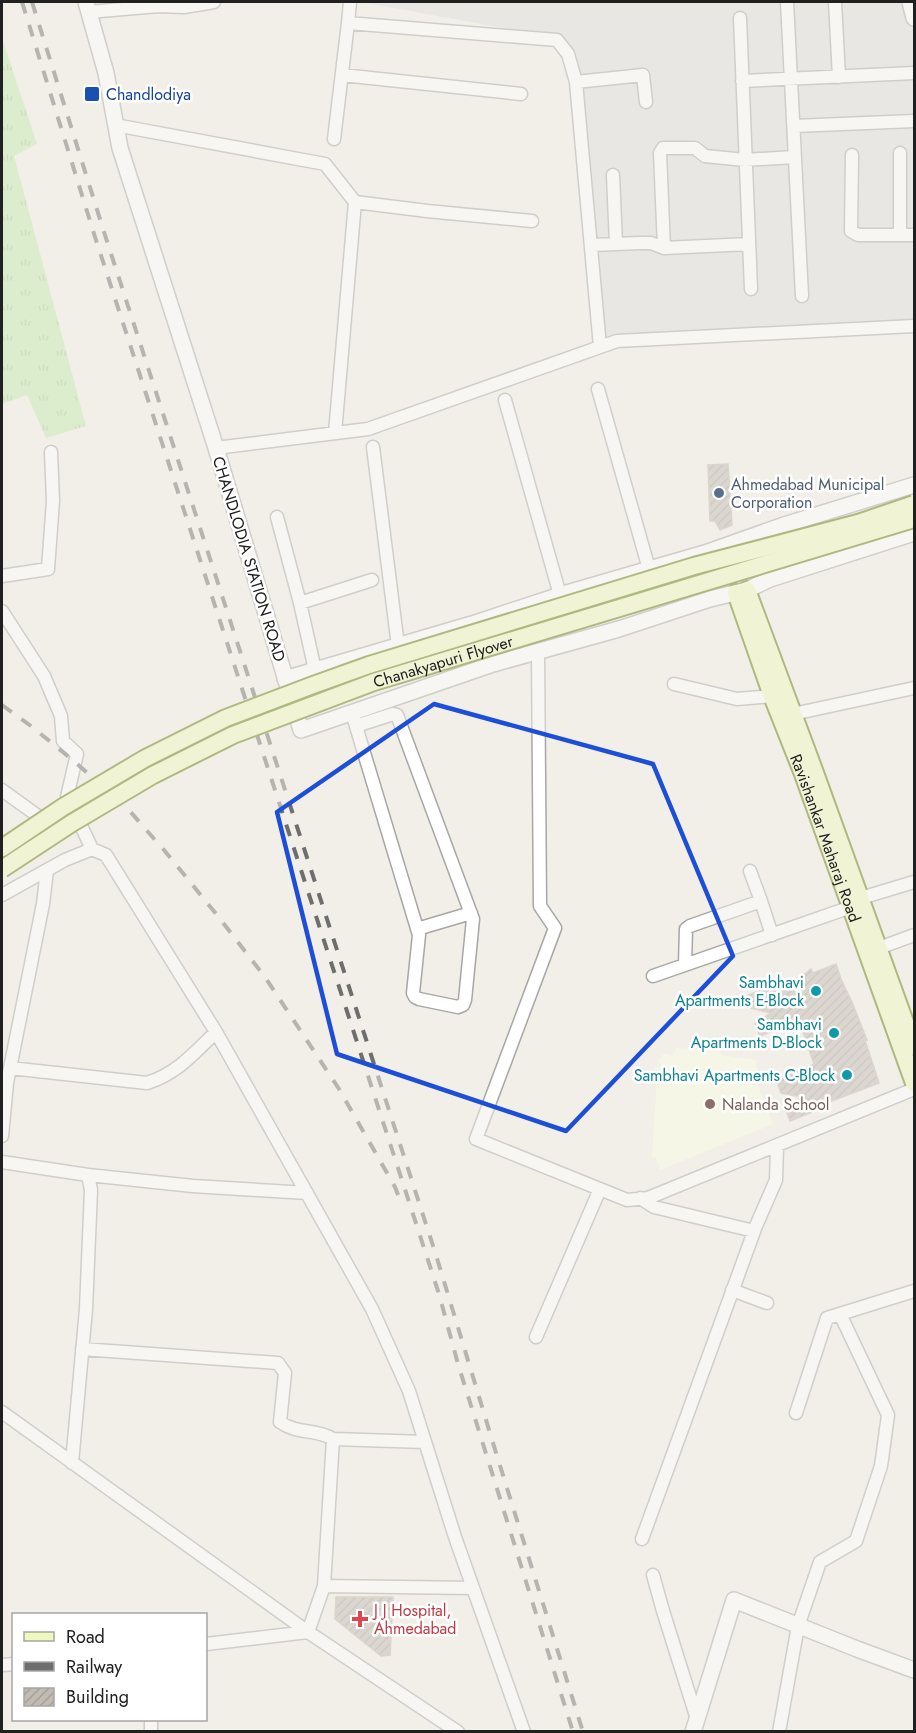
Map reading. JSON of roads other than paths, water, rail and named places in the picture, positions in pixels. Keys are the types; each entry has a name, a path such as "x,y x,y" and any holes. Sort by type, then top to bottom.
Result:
{"main road":[{"name":"Chanakyapuri Flyover","path":"2,848 63,807 144,759 226,718 302,689 369,665 661,576 858,523 915,504"},
{"name":"Chanakyapuri Flyover","path":"2,869 72,823 153,775 233,735 265,722 374,682 915,519"},
{"name":"Ravishankar Maharaj Road","path":"741,592 772,696 856,902 879,948 915,1047"},
{"name":"Ravishankar Maharaj Road","path":"741,592 794,714 915,1083"}],"street":[{"path":"88,9 184,7 214,2"},
{"path":"334,139 350,2"},
{"path":"787,2 802,296"},
{"path":"836,2 839,77"},
{"path":"910,2 915,18"},
{"name":"CHANDLODIA STATION ROAD","path":"88,9 106,73 123,160 216,448 285,679 705,553 748,537 915,485"},
{"path":"740,18 751,289"},
{"path":"348,22 557,40 568,54 576,82 600,347"},
{"path":"742,81 915,73"},
{"path":"342,75 521,94"},
{"path":"576,82 643,75 646,102"},
{"path":"794,126 915,121"},
{"path":"115,125 324,164 355,202 532,221"},
{"path":"664,248 660,153 663,148 695,148 705,156 745,160 795,157"},
{"path":"900,153 900,235"},
{"path":"852,155 851,231 858,235 915,235"},
{"path":"613,175 616,244"},
{"path":"335,433 355,202"},
{"path":"592,245 651,243 664,248 749,244"},
{"path":"216,448 369,429 617,341 915,326"},
{"path":"598,389 649,569"},
{"path":"505,400 560,595"},
{"path":"372,447 398,646"},
{"path":"2,576 48,569 53,501 51,452"},
{"path":"277,517 315,670"},
{"path":"354,719 494,664 710,599 741,592 770,579 915,533"},
{"path":"741,592 740,560 748,537"},
{"path":"705,553 725,566 741,592"},
{"path":"300,603 372,580"},
{"path":"2,611 44,676 61,716 63,741 77,754 67,797 92,849 106,855 216,1032 372,1310 409,1391 455,1537 525,1731"},
{"path":"537,651 540,906 555,928 476,1139 627,1200 648,1198 915,1089"},
{"path":"285,679 301,730 354,719 397,715 473,919 465,1000 463,1005 458,1007 415,997 413,993 419,935 354,719"},
{"path":"674,684 737,699 772,696"},
{"path":"794,714 915,688"},
{"path":"2,790 39,816"},
{"path":"2,840 67,797"},
{"path":"2,895 65,860 92,849"},
{"path":"2,1136 3,1100 43,904 47,870"},
{"path":"750,871 772,935"},
{"path":"653,976 915,882"},
{"path":"685,964 686,929 761,901"},
{"path":"417,929 471,913"},
{"path":"879,948 915,935"},
{"path":"10,1068 147,1083 162,1078 180,1067 216,1032"},
{"path":"642,1539 732,1290 776,1180 779,1144"},
{"path":"2,1162 88,1175 193,1186 307,1193"},
{"path":"72,1463 90,1220 91,1190 88,1175"},
{"path":"536,1337 600,1189"},
{"path":"640,1198 654,1207 754,1232"},
{"path":"732,1290 767,1303"},
{"path":"796,1413 827,1318 915,1291"},
{"path":"779,1731 798,1626 819,1562 856,1541 881,1466 888,1415 840,1314"},
{"path":"82,1349 278,1363 285,1373 280,1422 291,1429 325,1434 333,1439 425,1442"},
{"path":"2,1412 309,1632 458,1731"},
{"path":"309,1632 324,1586 333,1439"},
{"path":"653,1575 695,1725"},
{"path":"324,1586 473,1588"},
{"path":"695,1725 734,1600 915,1670"},
{"path":"207,1644 309,1632"}],"railway":[{"path":"22,2 95,237 439,1294 458,1364 573,1732"},
{"path":"32,2 104,232 436,1255 583,1732"},
{"path":"2,705 75,762 127,808 217,915 265,977 339,1089 395,1187 400,1200"}],"place":[{"name":"Chandlodiya","path":"92,94"},
{"name":"Ahmedabad Municipal Corporation","path":"719,493"},
{"name":"Sambhavi Apartments E-Block","path":"816,991"},
{"name":"Sambhavi Apartments D-Block","path":"834,1033"},
{"name":"Sambhavi Apartments C-Block","path":"847,1075"},
{"name":"Nalanda School","path":"710,1104"},
{"name":"J J Hospital, Ahmedabad","path":"360,1619"}]}
